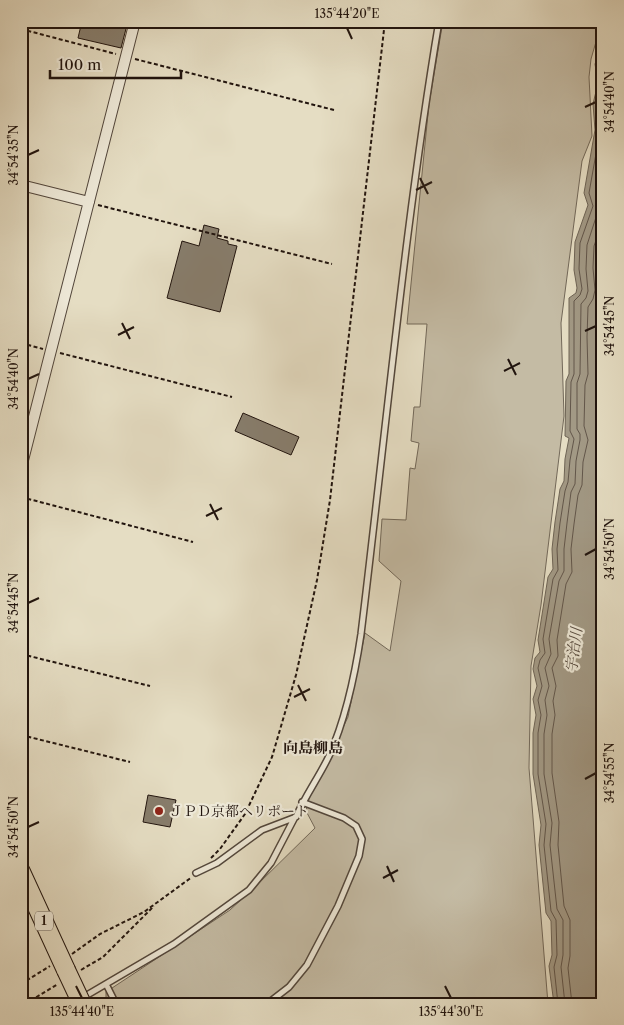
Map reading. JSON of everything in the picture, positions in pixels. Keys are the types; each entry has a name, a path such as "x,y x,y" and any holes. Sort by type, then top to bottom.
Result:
{"highway":[{"name":"1","path":"21,872 63,970 71,1004"},
{"name":"1","path":"21,898 82,1004"}],"street":[{"path":"21,468 135,21"},
{"path":"21,185 89,202"}],"lane":[{"path":"71,1004 174,944 249,890 271,863 302,802 329,756 356,671 407,247 430,71 439,21"},
{"path":"267,1004 288,987 307,965 338,906 360,856 362,840 356,826 344,818 302,802"},
{"path":"196,873 217,863 262,830 296,817"},
{"path":"106,984 116,1004"}],"path":[{"path":"25,1004 100,934 144,912 196,873 220,848 245,814 272,757 296,675 318,580 330,500 384,21"},
{"path":"21,29 334,110"},
{"path":"89,202 332,264"},
{"path":"21,343 232,397"},
{"path":"21,497 193,542"},
{"path":"21,654 150,686"},
{"path":"21,735 130,762"},
{"path":"21,984 103,958 157,902"}],"shaded area":[{"path":"443,21 602,21 591,59 589,77 592,136 582,161 561,323 564,416 541,605 531,666 529,768 548,1004 106,1004 106,992 230,910 315,828 306,811 309,798 348,717 365,633 390,651 401,581 379,561 382,519 406,520 410,468 415,469 419,443 411,441 414,407 420,407 427,324 407,324 429,104"}],"water":[{"name":"宇治川","path":"603,46 603,1004 554,1004 549,966 552,955 551,921 546,913 539,845 541,825 533,774 533,733 536,715 533,699 537,686 533,669 535,658 540,652 538,640 548,577 553,569 552,549 555,522 560,489 564,481 565,459 569,438 565,436 566,381 569,374 569,298 576,293 577,288 574,270 575,242 588,205 584,193 595,130 593,104 598,83 595,64"}],"building":[{"path":"82,21 128,21 121,48 78,38"},
{"path":"204,225 219,229 217,238 237,246 220,312 167,298 182,241 199,246"},
{"path":"243,413 299,437 291,455 235,431"},
{"name":"ＪＰＤ京都ヘリポート","path":"148,795 176,800 170,827 143,822"}],"place":[{"name":"ＪＰＤ京都ヘリポート","path":"159,811"}],"district":[{"name":"向島柳島","path":"313,748"}]}
